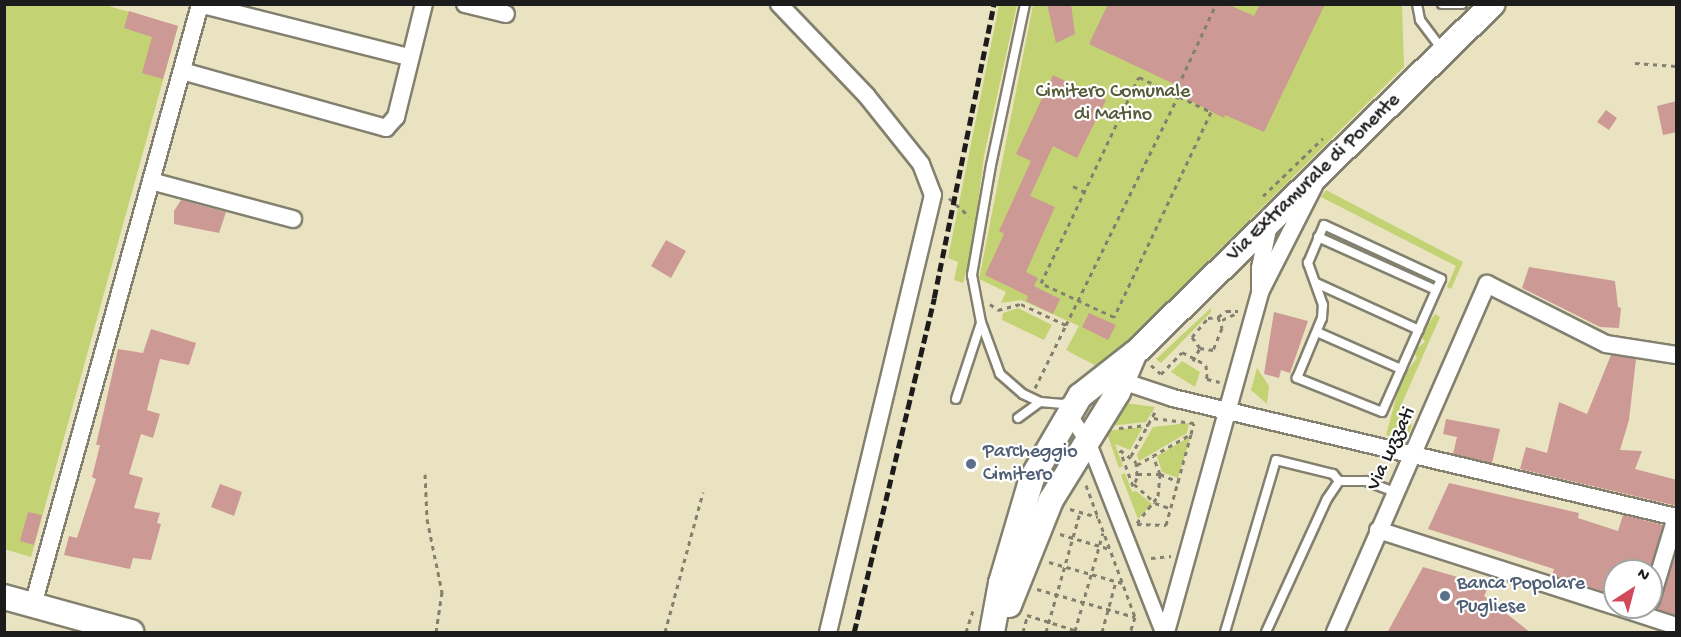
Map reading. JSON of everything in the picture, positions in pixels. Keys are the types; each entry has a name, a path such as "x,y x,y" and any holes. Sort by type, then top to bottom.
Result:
{"main road":[{"name":"Via Extramurale di Ponente","path":"995,633 1051,500 1080,450 1115,378 1136,352 1281,222 1322,171 1492,4"},
{"name":"Via Extramurale di Ponente","path":"995,633 1001,583 1032,478 1066,409 1087,386 1115,378"},
{"path":"4,597 131,633"}],"street":[{"path":"182,70 386,128 396,117 409,57 424,4"},
{"path":"465,4 506,14"},
{"path":"779,4 866,95 921,164 933,195 828,633"},
{"path":"33,605 199,5 409,57"},
{"path":"151,181 293,219"},
{"path":"1165,633 1230,411 1260,291 1260,268 1281,222"},
{"name":"Via Luzzati","path":"1335,633 1487,284 1606,344 1677,355"},
{"path":"1115,378 1230,411 1676,517 1663,561"},
{"path":"1066,409 1080,450 1165,633"},
{"path":"1378,530 1603,602"},
{"path":"1663,617 1677,626"}],"lane":[{"path":"1025,4 980,223 972,275 981,322 1000,374 1030,398 1066,409"},
{"path":"1417,4 1420,20 1444,51"},
{"path":"1442,4 1462,4"},
{"path":"1324,225 1440,279 1382,412 1297,378 1317,332 1323,305 1308,263 1318,237 1324,225"},
{"path":"1318,237 1436,290"},
{"path":"1316,283 1419,330"},
{"path":"956,399 981,322"},
{"path":"1317,332 1401,369"},
{"path":"1018,418 1040,402"},
{"path":"1225,633 1276,460 1333,474 1339,481 1366,481 1395,492"},
{"path":"1266,633 1327,499 1339,481"}],"path":[{"path":"1030,398 1178,96 1178,86 1216,4"},
{"path":"1635,63 1677,66"},
{"path":"1139,77 1178,96 1211,112 1114,317 1041,283 1139,77"},
{"path":"1073,186 1085,192"},
{"path":"933,195 948,198 980,223"},
{"path":"998,310 1021,304 1066,325"},
{"path":"1215,309 1218,318 1213,350 1200,348 1192,337 1208,318 1218,318 1226,318"},
{"path":"1218,318 1226,311 1240,312"},
{"path":"1193,361 1200,348"},
{"path":"1169,364 1182,352 1193,361 1206,365 1207,379"},
{"path":"1131,456 1160,403"},
{"path":"1152,418 1194,423 1166,525 1135,524 1155,503 1160,474 1154,456"},
{"path":"1137,465 1191,434"},
{"path":"1080,450 1098,518 1135,617 1130,633"},
{"path":"1134,484 1138,474 1137,465 1131,456 1120,450 1134,484 1155,503 1172,509"},
{"path":"425,474 427,519 442,592 436,633"},
{"path":"1138,474 1160,474 1179,482"},
{"path":"665,633 703,492"},
{"path":"1070,509 1098,518"},
{"path":"1046,633 1080,513"},
{"path":"1075,632 1103,531"},
{"path":"1058,534 1110,549"},
{"path":"1028,555 1122,583"},
{"path":"1146,558 1171,555"},
{"path":"1101,633 1119,574"},
{"path":"1032,588 1135,617"},
{"path":"1023,633 1029,607"},
{"path":"1027,617 1081,633"}],"green space":[{"path":"4,5 105,5 178,26 31,557 4,549"},
{"path":"999,5 1017,5 984,156 972,251 963,283 954,280 958,262 948,258"},
{"name":"Cimitero Comunale di Matino","path":"1033,5 1402,5 1404,67 1100,368 1066,350 1079,326 1021,300 1001,303 1006,292 979,279"},
{"path":"1326,190 1463,262 1451,289 1447,287 1456,266 1321,197"},
{"path":"1018,308 1052,325 1044,340 1002,320 1003,313"},
{"path":"1211,308 1211,312 1161,363 1156,359"},
{"path":"1435,314 1440,317 1399,410 1412,425 1407,439 1386,435 1401,379 1417,358 1413,351 1425,342 1421,336"},
{"path":"1182,361 1200,372 1195,387 1171,372"},
{"path":"1257,368 1269,386 1267,404 1251,390"},
{"path":"1125,403 1155,407 1146,422 1109,426"},
{"path":"1189,423 1187,433 1139,461 1137,455 1153,427"},
{"path":"1143,427 1130,450 1115,444 1123,466 1119,468 1106,431"},
{"path":"1191,436 1178,478 1162,472 1157,456"},
{"path":"1125,473 1132,492 1136,491 1152,504 1138,519 1121,475"}],"building":[{"path":"1047,4 1071,4 1075,34 1056,43"},
{"path":"1108,4 1227,4 1254,16 1260,4 1325,4 1264,132 1225,115 1224,118 1185,98 1189,91 1089,44"},
{"path":"129,11 178,26 163,79 142,73 152,37 124,28"},
{"path":"1053,75 1106,100 1077,158 1053,146 1030,196 1055,207 1026,272 1038,278 1034,286 1060,299 1053,314 1026,301 1028,296 985,275 1004,234 999,231 1031,161 1016,154"},
{"path":"1677,101 1677,132 1663,135 1657,106"},
{"path":"1606,110 1617,118 1609,130 1597,122"},
{"path":"181,200 226,212 219,233 174,224 174,211"},
{"path":"666,240 686,251 671,278 651,266"},
{"path":"1529,267 1615,281 1618,307 1621,308 1619,328 1600,327 1522,288"},
{"path":"1274,312 1308,321 1290,373 1281,370 1279,378 1264,374"},
{"path":"1089,313 1116,325 1108,340 1082,327"},
{"path":"151,329 196,343 189,365 160,359 147,410 160,414 153,438 141,434 129,474 143,478 134,508 160,513 157,523 161,524 151,560 133,558 130,569 64,555 69,536 77,538 96,479 92,477 100,445 96,445 118,349 143,353"},
{"path":"1611,355 1636,359 1629,420 1620,450 1642,451 1635,469 1677,480 1677,506 1520,469 1526,447 1547,453 1559,402 1587,414"},
{"path":"1446,419 1500,429 1492,463 1453,454 1457,437 1443,434"},
{"path":"1449,483 1579,513 1578,518 1618,531 1623,515 1663,525 1653,559 1603,559 1603,591 1552,575 1554,569 1428,529"},
{"path":"220,484 242,492 234,516 211,507"},
{"path":"28,512 42,515 34,545 20,541"},
{"path":"1677,552 1677,615 1663,611 1663,592"},
{"name":"Banca Popolare Pugliese","path":"1423,567 1489,586 1484,596 1531,633 1387,633"}],"railway":[{"path":"854,632 934,298 994,4"}],"place":[{"name":"Parcheggio Cimitero","path":"971,464"},
{"name":"Banca Popolare Pugliese","path":"1445,596"}]}
